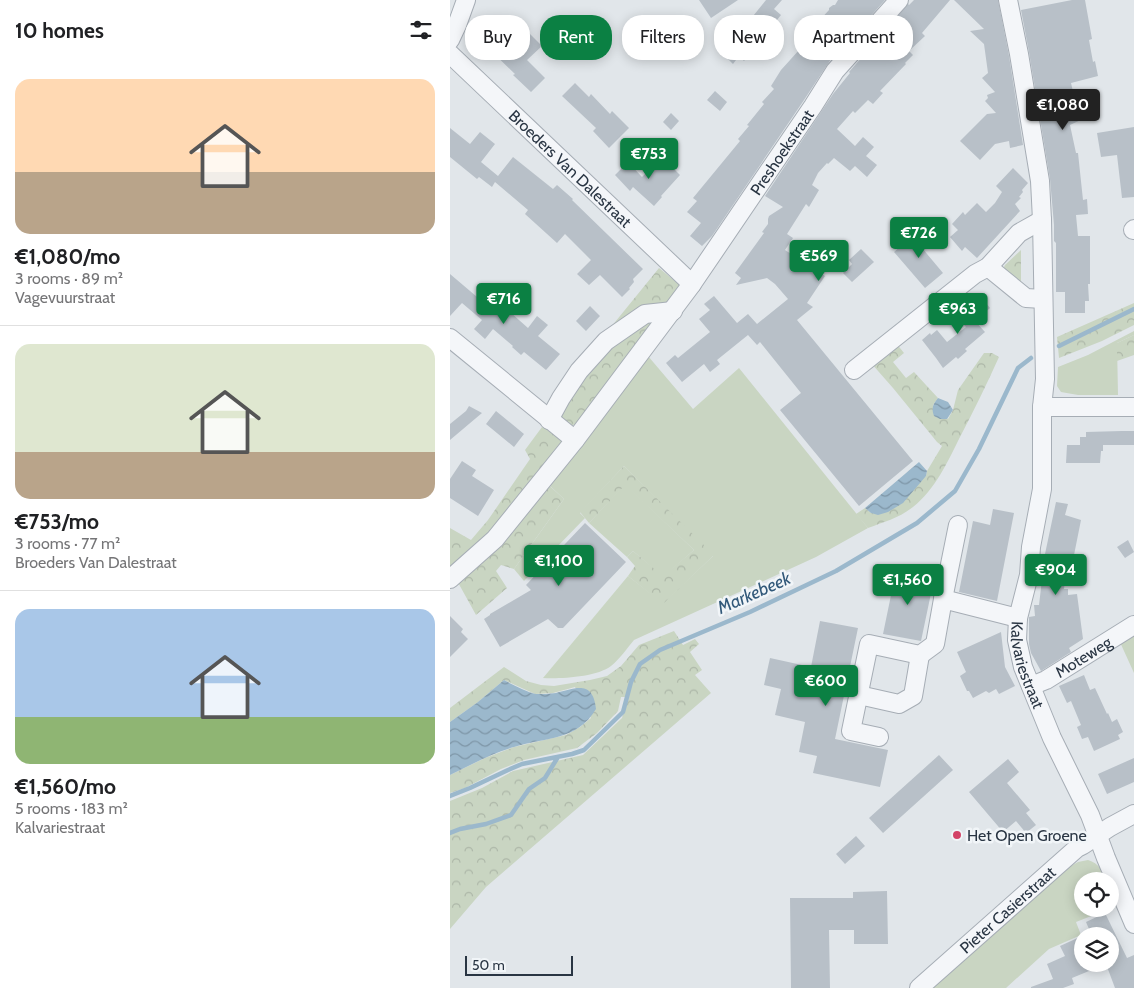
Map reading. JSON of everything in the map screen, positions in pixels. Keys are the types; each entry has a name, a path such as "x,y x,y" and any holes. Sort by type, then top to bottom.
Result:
{"street":[{"path":"450,40 466,0"},
{"name":"Preshoekstraat","path":"450,579 495,540 575,440 673,311 835,71 899,0"},
{"name":"Kalvariestraat","path":"1008,0 1040,181 1043,299 1042,489 1031,547 1029,575 1018,618 1016,640 1023,668 1052,738 1090,815 1096,835 1134,924"},
{"name":"Broeders Van Dalestraat","path":"450,54 692,284"},
{"path":"854,370 975,274 988,267 1019,233 1042,220"},
{"path":"988,267 1026,298 1043,299"},
{"path":"549,420 579,371 606,341 645,314 673,311"},
{"path":"450,338 575,440"},
{"path":"1042,406 1134,407"},
{"path":"879,737 851,731 869,644 920,654 935,644 958,525"},
{"path":"944,599 1018,618"},
{"name":"Moteweg","path":"1031,686 1046,680 1134,624"},
{"path":"859,695 899,704 913,696 920,654"},
{"name":"Pieter Casierstraat","path":"919,988 1077,848 1110,826 1134,814"}],"green space":[{"path":"1021,250 1021,287 1003,269"},
{"path":"659,268 681,286 576,424 570,426 560,420 562,401 587,360"},
{"path":"1134,303 1134,325 1102,341 1059,358 1057,337"},
{"path":"1134,331 1134,335 1117,343 1118,395 1078,395 1061,392 1057,386 1058,367 1088,355"},
{"path":"1134,335 1134,355 1117,361 1117,343"},
{"path":"896,343 904,353 893,362 906,378 914,372 938,398 933,405 948,419 953,410 958,390 984,353 992,353 999,357 951,456 928,492 913,507 902,514 868,528 856,514 865,508 871,513 926,476 942,446 871,363"},
{"path":"648,356 693,409 739,368 868,528 816,557 634,640 617,660 605,670 578,676 543,678 628,576 663,603 713,556 624,466 580,513 585,518 524,581 514,569 564,499 549,485"},
{"path":"542,427 556,431 564,443 540,477 564,499 514,569 501,565 496,571 507,588 476,615 450,568 450,528 471,540 488,520 530,459 525,450"},
{"path":"624,466 714,555 663,604 628,576 635,566 627,557 633,551 663,576 694,550 625,485 589,523 580,512"},
{"path":"625,484 694,550 663,577 633,551 627,557 589,523"},
{"path":"674,631 683,645 695,639 699,644 690,652 702,670 695,675 711,693 486,887 450,929 450,801 482,788 513,771 583,755 622,718 629,697 621,697 618,711 597,733 577,748 524,760 501,769 465,788 450,793 450,775 485,758 514,747 566,735 591,718 575,687 553,693 535,694 504,680 450,722 450,708 504,667 526,681 541,685 554,686 590,680 607,676 621,666 639,645"},
{"path":"1134,631 1134,673 1119,640"},
{"path":"1092,861 1102,872 1074,872 1074,917 1089,917 1076,922 1078,927 1074,927 1074,938 1049,949 1006,988 932,988 1062,871 1078,862"}],"water":[{"path":"938,398 948,402 953,410 947,419 940,419 934,416 933,406"},
{"path":"919,462 927,471 926,476 903,503 888,512 878,515 871,513 865,508"},
{"path":"504,680 536,694 582,688 591,694 596,709 580,727 570,732 506,750 482,759 450,775 450,722"}],"building":[{"path":"699,0 738,0 714,15 711,18"},
{"path":"766,0 782,0 774,9 781,15 754,15"},
{"path":"838,0 885,0 872,15 824,15 829,8 835,5"},
{"path":"914,0 950,0 922,33 925,36 913,47 913,15 898,15"},
{"path":"954,0 998,0 1009,56 1023,145 1010,148 1009,141 995,144 980,160 960,141 987,114 996,113 985,101 988,98 987,95 995,92 982,78 988,73 984,44 970,31 984,29"},
{"path":"1072,0 1085,0 1092,39 1089,40 1098,76 1071,83 1077,108 1084,107 1087,117 1070,125 1076,153 1078,153 1083,200 1087,199 1088,214 1076,215 1078,236 1090,236 1089,301 1085,301 1085,313 1065,313 1065,292 1056,292 1056,243 1054,241 1050,179 1021,10"},
{"path":"530,34 540,44 540,48 530,57"},
{"path":"794,56 794,60 830,60 712,236 702,246 690,236 701,223 687,212 697,201 693,198 740,141 738,139 749,126 747,125 764,104 762,102 774,89 771,86 781,70"},
{"path":"500,60 527,60 545,78 531,92 513,75 515,74"},
{"path":"859,60 908,60 880,91 883,93 873,104 868,100 855,113 853,111 837,129 855,146 863,137 874,147 866,156 877,165 867,177 855,166 850,171 834,158 827,163 818,173 812,185 819,190 809,207 806,204 787,234 793,238 785,250 825,276 807,303 813,307 797,320 913,461 859,506 780,410 801,393 760,342 757,345 748,335 717,360 720,364 710,372 704,364 682,382 666,363 675,355 678,358 710,332 699,319 710,310 704,304 714,296 737,323 748,314 757,324 788,299 767,278 736,285 741,278 735,273 764,233 762,232 768,224 769,216 783,207 765,196 849,72"},
{"path":"575,83 589,97 591,94 610,114 612,111 629,128 609,148 593,131 596,128 562,96"},
{"path":"715,91 727,102 720,111 707,100"},
{"path":"671,113 679,121 671,130 663,122"},
{"path":"1134,127 1134,197 1122,198 1117,155 1101,157 1097,133"},
{"path":"450,128 470,144 480,132 495,144 481,162 498,176 513,157 553,189 557,185 573,199 643,269 633,279 634,282 630,289 622,297 600,275 589,285 577,274 591,260 565,234 557,243 525,214 528,210 495,182 492,187 479,177 477,179 450,157"},
{"path":"662,157 680,175 654,206 633,187 630,191 615,175 628,162 642,177"},
{"path":"1013,168 1028,183 1022,190 1023,192 1019,197 1021,198 1015,204 1020,211 977,258 965,247 962,251 950,237 958,230 952,224 963,212 965,215 977,203 986,212 1002,192 996,186"},
{"path":"922,228 933,241 922,248 943,273 925,288 894,252"},
{"path":"861,249 874,262 852,282 843,273 852,264 849,260"},
{"path":"450,274 483,302 485,300 489,303 494,298 528,328 537,316 548,325 538,336 560,354 546,370 524,352 521,355 493,329 485,339 474,329 482,320 462,303 450,316"},
{"path":"981,297 990,308 975,321 985,332 965,349 967,351 958,359 956,357 943,368 922,340 937,330 947,342 966,327 957,317"},
{"path":"590,306 600,316 586,331 576,321"},
{"path":"469,406 482,413 450,440 450,424 466,411"},
{"path":"496,411 524,434 514,447 486,424"},
{"path":"1134,431 1134,445 1103,445 1100,463 1066,463 1067,445 1080,445 1080,437 1086,437 1086,432"},
{"path":"462,461 476,470 472,476 494,490 478,516 450,498 450,479"},
{"path":"1056,502 1068,504 1065,515 1081,520 1074,555 1068,555 1064,589 1068,589 1068,595 1077,594 1083,639 1069,648 1071,652 1041,671 1031,653 1029,644 1029,617 1035,616 1034,605 1039,605 1045,554"},
{"path":"993,509 1014,513 997,601 959,592 973,521 990,525"},
{"path":"585,523 626,562 563,628 558,628 548,619 500,647 484,619 531,590 526,585"},
{"path":"1128,540 1134,552 1125,558 1117,547"},
{"path":"896,571 934,579 921,641 883,634"},
{"path":"450,616 463,629 461,632 468,639 450,657"},
{"path":"820,621 858,628 835,739 888,750 880,787 813,773 817,756 799,752 805,722 775,715 781,689 764,685 770,658 811,667"},
{"path":"1001,632 1005,667 1015,686 999,694 996,689 989,693 986,691 973,698 969,691 967,691 960,676 966,672 957,652"},
{"path":"1084,675 1090,690 1095,688 1112,722 1117,719 1123,732 1118,735 1120,739 1094,751 1088,737 1082,739 1077,727 1081,725 1071,701 1067,703 1059,686"},
{"path":"939,755 953,770 883,833 869,818"},
{"path":"1134,758 1134,782 1107,794 1098,774"},
{"path":"1008,759 1019,772 1007,783 1030,810 1026,813 1036,825 1026,833 1016,821 1003,832 969,792"},
{"path":"856,836 865,846 845,864 836,854"},
{"path":"887,891 888,944 854,944 854,930 829,930 830,988 791,988 790,898 853,898 853,892"},
{"path":"1097,917 1107,917 1112,927 1088,927 1086,922"},
{"path":"1074,940 1074,972 1087,972 1072,978 1074,984 1063,988 1031,988 1053,979 1047,964 1065,956 1060,946"},
{"path":"1119,942 1127,958 1134,955 1134,988 1115,988 1109,972 1119,972"}],"waterway":[{"name":"Markebeek","path":"1059,346 1134,309"},
{"name":"Markebeek","path":"450,796 522,764 584,750 623,712 631,682 640,664 660,650 750,612 836,571 917,523 955,491 979,449 1018,368 1031,358"},
{"path":"450,833 486,824 511,815 529,789 545,778 558,757"}],"place":[{"name":"Het Open Groene","path":"957,835"}]}
